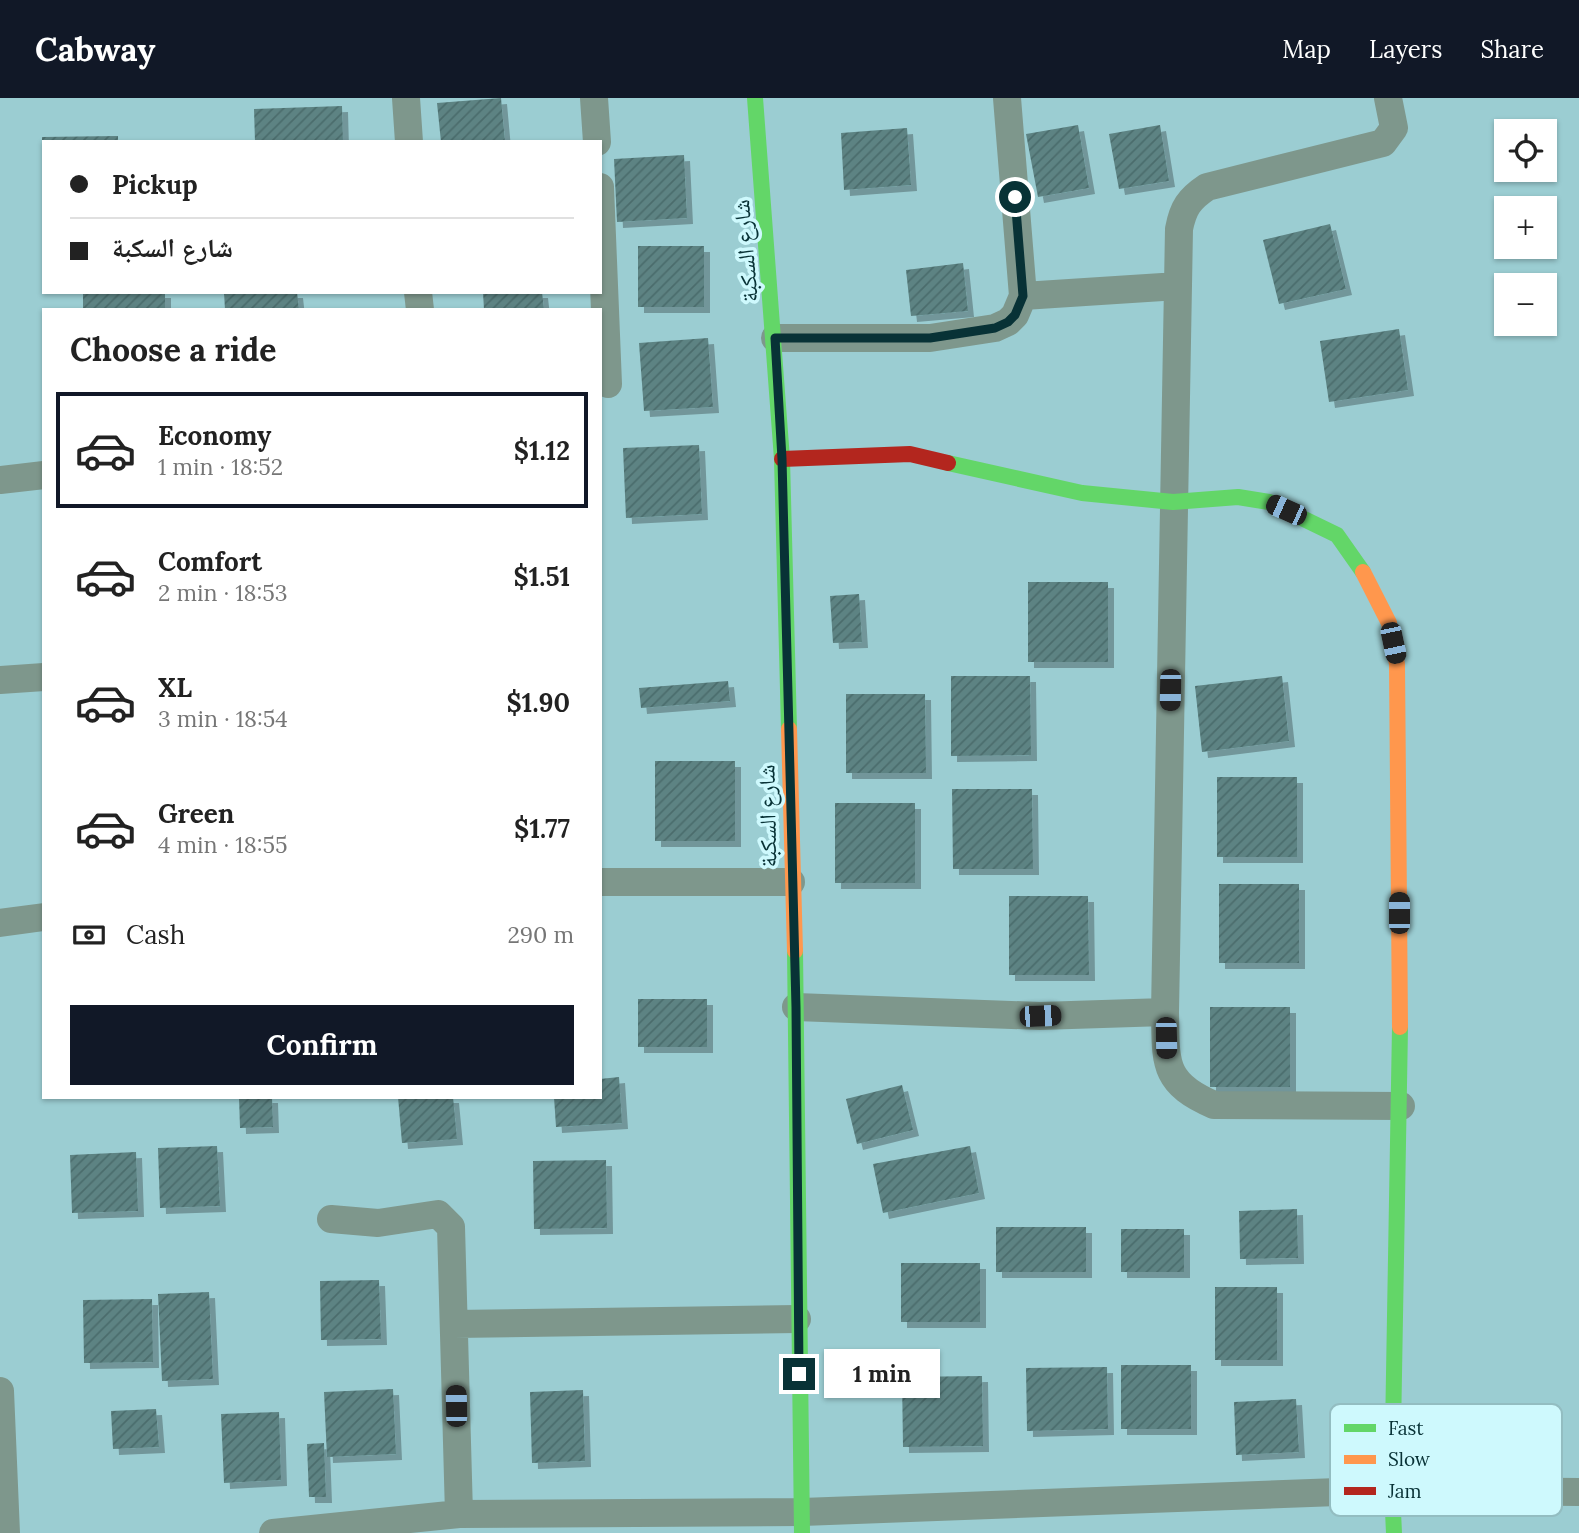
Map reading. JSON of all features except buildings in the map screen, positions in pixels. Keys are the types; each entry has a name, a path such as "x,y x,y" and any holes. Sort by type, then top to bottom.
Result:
{"street":[{"path":"406,98 409,140"},
{"path":"594,98 597,140"},
{"name":"شارع السكبة","path":"755,98 782,459 796,1007 797,1320 802,1523"},
{"path":"775,338 930,338 995,328 1015,315 1023,296 1007,98"},
{"path":"1388,98 1394,128 1382,143 1207,187 1192,197 1183,210 1179,229 1172,502 1165,1012 1166,1063 1189,1094 1214,1105 1401,1106"},
{"path":"602,236 608,384"},
{"path":"1023,296 1178,286"},
{"path":"782,459 910,454 1017,481 1082,493 1172,502 1238,497 1269,502 1337,535 1358,561 1388,623 1397,664 1401,1106 1394,1404"},
{"path":"0,480 42,475"},
{"path":"0,680 42,677"},
{"path":"602,882 791,881"},
{"path":"0,923 42,917"},
{"path":"796,1007 1040,1016 1165,1012"},
{"path":"331,1219 378,1223 438,1214 446,1220 453,1236 458,1514"},
{"path":"454,1324 797,1320"},
{"path":"0,1391 6,1533"},
{"path":"273,1533 458,1514 802,1523 1330,1493"}],"traffic: fast":[{"path":"755,98 782,459 789,729"},
{"path":"948,463 1082,493 1173,502 1238,497 1269,502 1337,535 1363,572"},
{"path":"795,951 802,1533"},
{"path":"1393,1404 1400,1027"},
{"path":"1393,1516 1394,1533"}],"traffic: slow":[{"path":"1363,572 1389,623 1397,664 1400,1027"},
{"path":"789,729 795,951"}],"traffic: jam":[{"path":"782,459 910,454 948,463"}],"route":[{"path":"799,1374 796,1007 782,459 775,338 930,338 995,328 1008,322 1020,307 1023,296 1015,197"}]}
